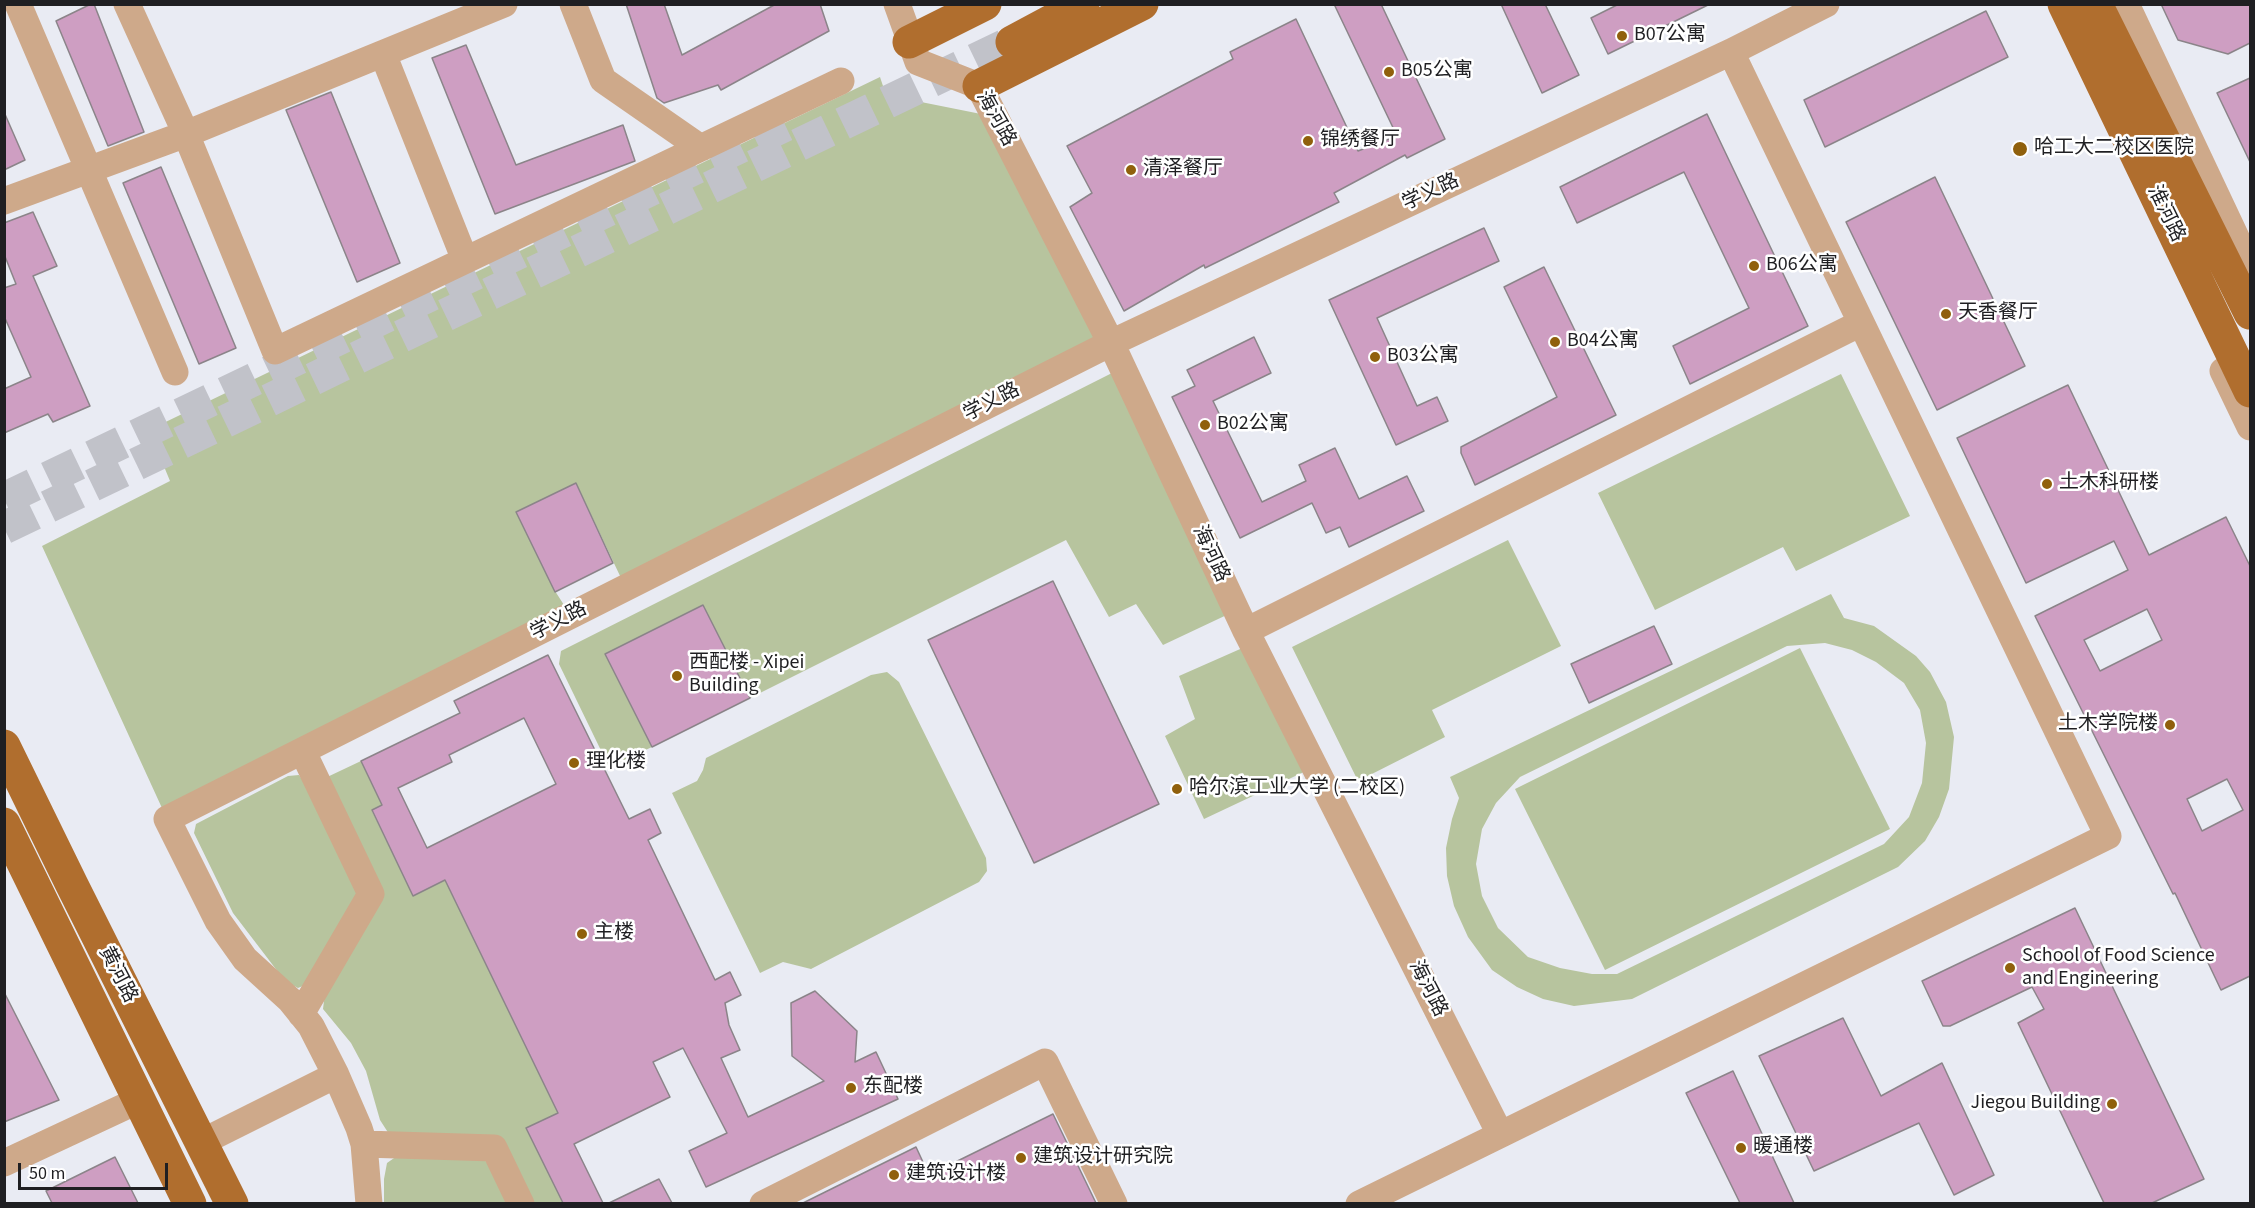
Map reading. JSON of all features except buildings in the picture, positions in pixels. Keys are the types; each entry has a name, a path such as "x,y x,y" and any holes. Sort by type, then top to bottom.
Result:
{"main road":[{"path":"999,23 1036,4"},
{"path":"914,52 999,23 1083,4"},
{"path":"979,86 1142,4"},
{"name":"淮河路","path":"2064,4 2250,391"},
{"name":"淮河路","path":"2096,4 2250,313"},
{"name":"黄河路","path":"4,746 232,1203"},
{"name":"黄河路","path":"4,824 190,1203"}],"street":[{"path":"127,4 186,134 275,351 841,81"},
{"path":"4,201 186,134 504,4"},
{"path":"573,4 603,80 701,148"},
{"path":"897,4 914,52"},
{"name":"学义路","path":"301,1014 290,1000 245,959 218,921 167,819 1111,343 1731,52 1826,4"},
{"path":"2048,4 2250,427"},
{"path":"2126,4 2250,267"},
{"path":"20,8 176,372"},
{"name":"海河路","path":"914,52 979,86 1111,343 1246,631 1500,1134"},
{"path":"1359,1203 2108,836 1731,52"},
{"path":"383,54 465,260"},
{"path":"1246,631 1861,323"},
{"path":"303,752 371,894 301,1014 311,1026 336,1075 359,1128 364,1144 369,1203"},
{"path":"763,1203 1045,1062 1114,1203"},
{"path":"202,1142 336,1075"},
{"path":"12,1156 139,1100"},
{"path":"364,1144 494,1148 521,1203"}],"green space":[{"path":"880,77 886,95 986,115 1097,344 621,578 576,483 517,512 564,605 167,819 42,546 170,481 149,430"},
{"path":"1112,373 1233,612 1163,645 1136,604 1109,617 1066,540 750,698 703,605 605,654 652,747 609,767 559,664 561,651"},
{"path":"1841,374 1910,516 1796,571 1783,547 1655,610 1598,493"},
{"path":"1508,540 1561,646 1432,710 1445,737 1358,781 1292,647"},
{"path":"1831,594 1844,618 1874,626 1916,656 1930,672 1946,702 1954,737 1949,789 1939,817 1925,841 1898,867 1632,999 1574,1006 1543,999 1517,987 1492,970 1468,937 1454,906 1447,876 1446,848 1459,798 1450,777","holes":["1825,643 1852,650 1876,662 1904,683 1920,710 1926,743 1922,783 1909,817 1884,844 1617,974 1592,974 1560,968 1528,957 1498,928 1482,896 1476,864 1482,829 1496,803 1520,777 1787,646"]},
{"path":"1247,646 1308,770 1204,819 1165,736 1195,719 1179,676"},
{"path":"1800,648 1890,829 1605,970 1515,789"},
{"path":"887,672 899,682 986,858 987,871 979,882 811,969 783,962 760,973 672,793 697,781 706,758 871,675"},
{"path":"361,761 382,805 372,811 413,895 445,880 558,1113 527,1128 563,1203 532,1203 499,1137 389,1134 380,1120 366,1071 351,1043 323,1009 325,993 382,898 323,779"},
{"path":"299,775 354,884 358,900 312,982 298,988 285,981 233,913 194,833 196,824 288,776"},
{"path":"397,1156 485,1160 513,1204 384,1204 384,1179 387,1163"}],"tunnel":[{"path":"4,528 1012,42"},
{"path":"4,499 796,120"}],"place":[{"name":"B07公寓","path":"1622,36"},
{"name":"B05公寓","path":"1389,72"},
{"name":"锦绣餐厅","path":"1308,141"},
{"name":"哈工大二校区医院","path":"2020,149"},
{"name":"清泽餐厅","path":"1131,170"},
{"name":"B06公寓","path":"1754,266"},
{"name":"天香餐厅","path":"1946,314"},
{"name":"B04公寓","path":"1555,342"},
{"name":"B03公寓","path":"1375,357"},
{"name":"B02公寓","path":"1205,425"},
{"name":"土木科研楼","path":"2047,484"},
{"name":"西配楼 - Xipei Building","path":"677,676"},
{"name":"土木学院楼","path":"2170,725"},
{"name":"理化楼","path":"574,763"},
{"name":"哈尔滨工业大学 (二校区)","path":"1177,789"},
{"name":"主楼","path":"582,934"},
{"name":"School of Food Science and Engineering","path":"2010,968"},
{"name":"东配楼","path":"851,1088"},
{"name":"Jiegou Building","path":"2112,1104"},
{"name":"暖通楼","path":"1741,1148"},
{"name":"建筑设计研究院","path":"1021,1158"},
{"name":"建筑设计楼","path":"894,1175"}]}
